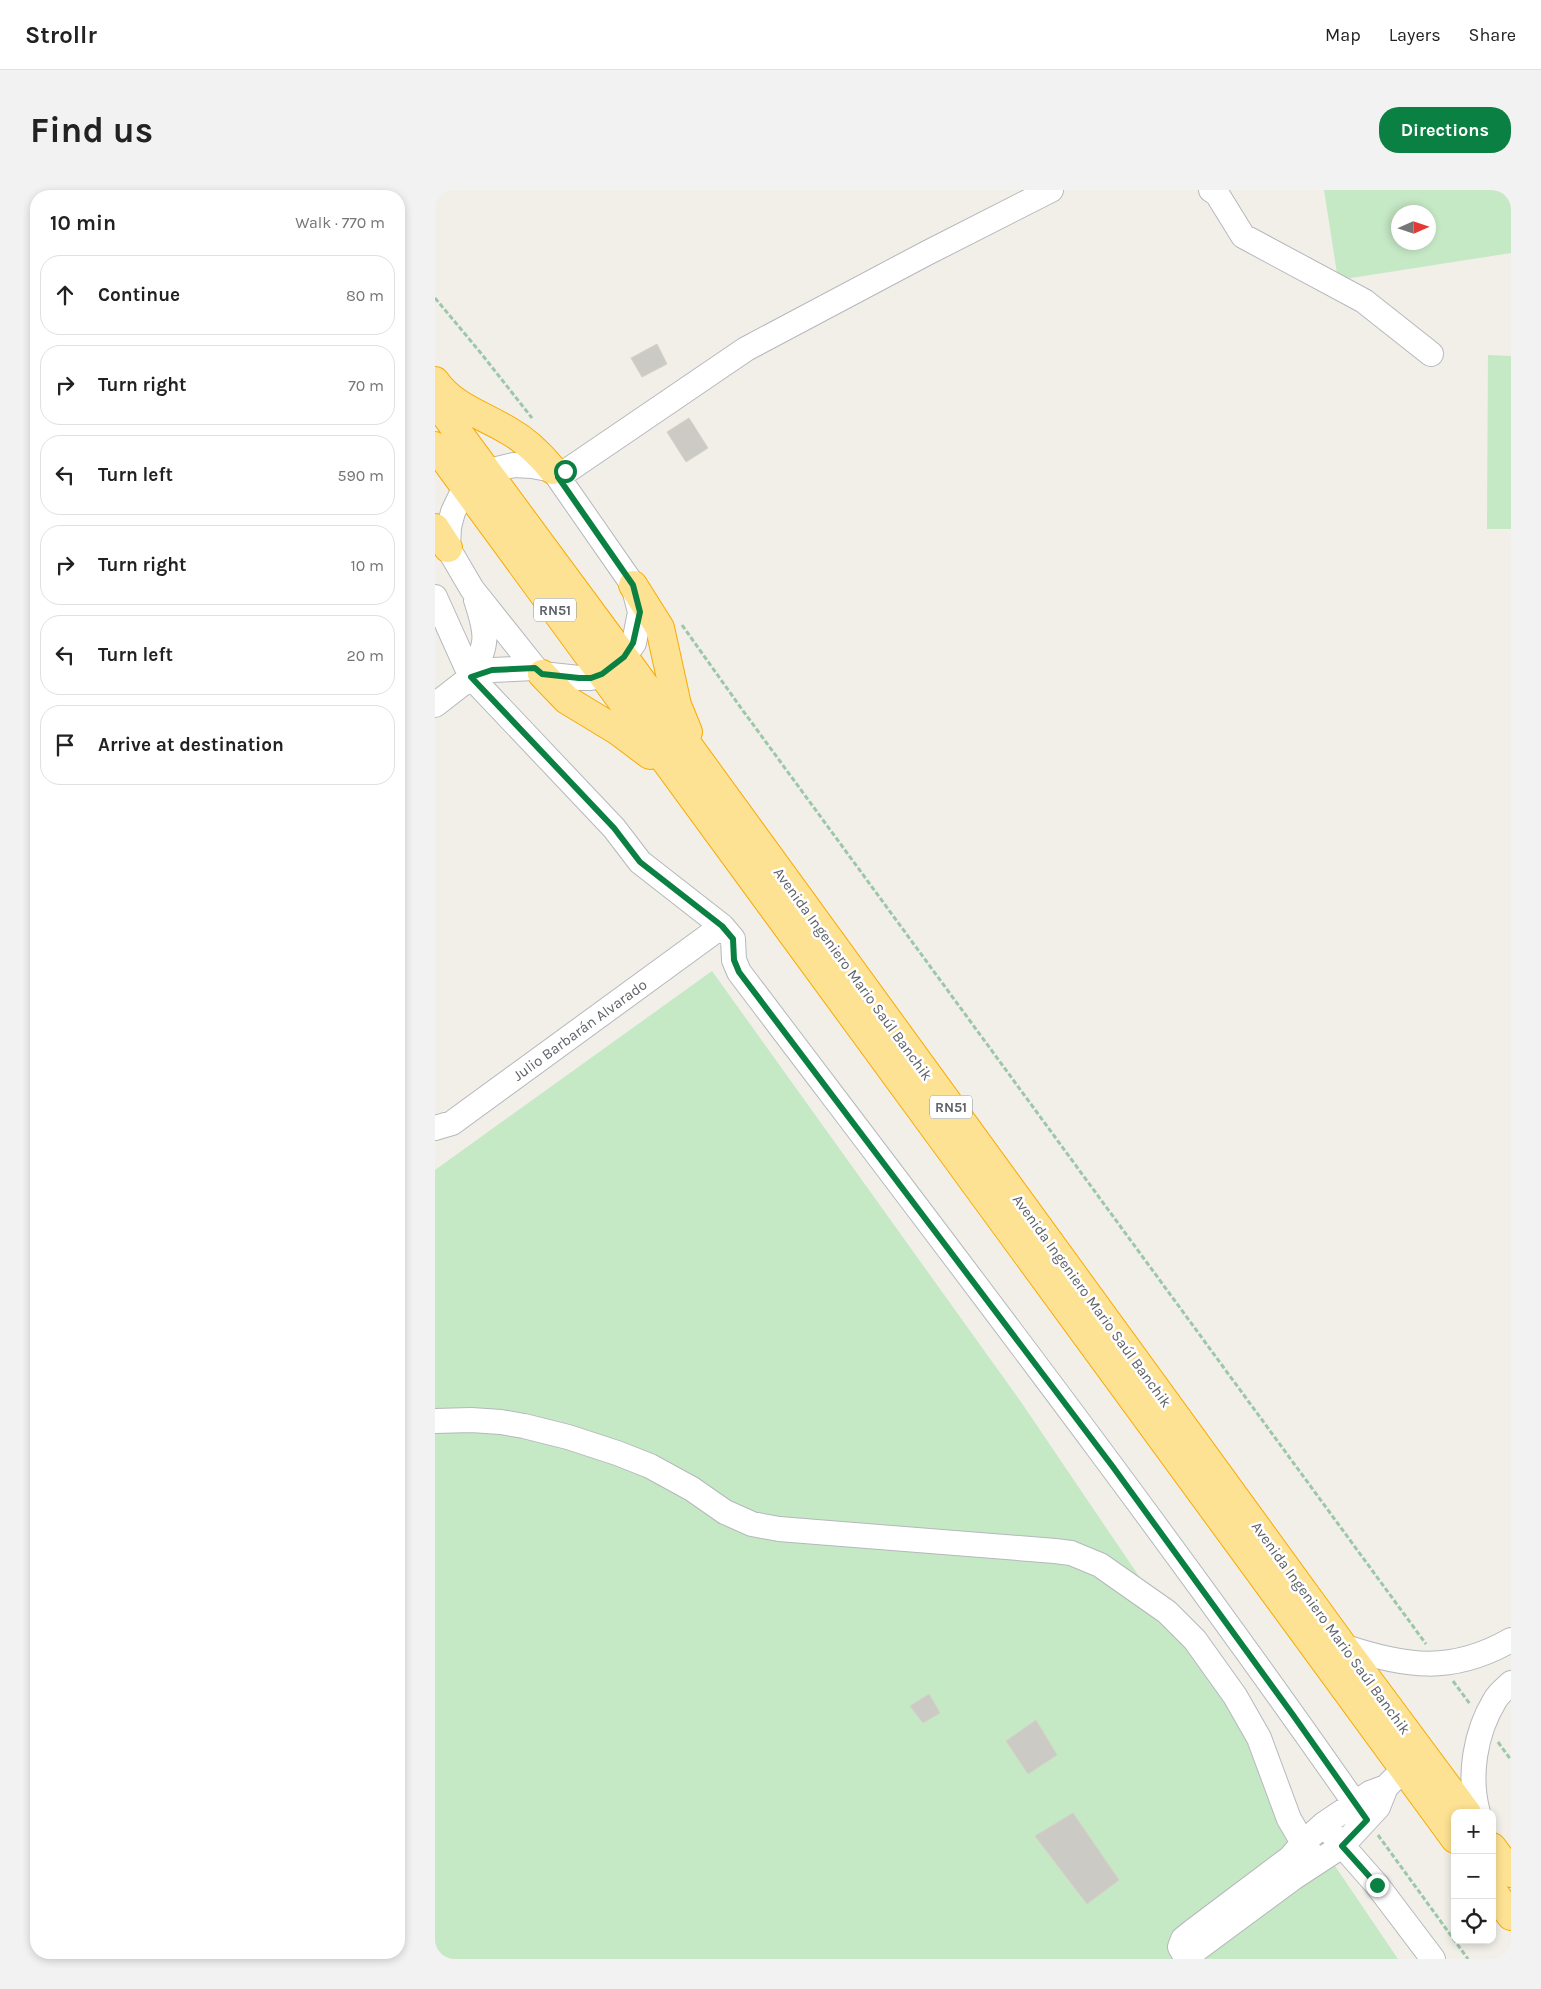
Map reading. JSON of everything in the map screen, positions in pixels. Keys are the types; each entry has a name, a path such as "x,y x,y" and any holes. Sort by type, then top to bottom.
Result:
{"highway":[{"path":"435,381 443,392 457,404 527,442 539,453 555,473"},
{"name":"Avenida Ingeniero Mario Saúl Banchik","path":"435,401 475,479 602,674 1395,1778 1451,1835"},
{"name":"Avenida Ingeniero Mario Saúl Banchik","path":"435,446 475,479 624,657 1343,1646 1464,1809"},
{"path":"633,585 660,628 677,705 703,768"},
{"path":"539,671 567,700 618,731 674,774"},
{"path":"1496,1852 1511,1873"},
{"path":"1496,1895 1511,1916"}],"street":[{"path":"555,473 746,349 1051,190"},
{"path":"1211,190 1217,194 1243,236 1364,301 1431,354"},
{"path":"435,705 471,677 492,670 539,671 579,678 591,678 602,674 624,657 633,643 640,612 633,585 555,473 532,466 514,465 475,479 453,512 449,527 441,538 472,589 539,671"},
{"path":"471,677 485,642 484,625 472,589"},
{"path":"435,597 471,677 614,828 640,862 722,926 733,939 734,960 739,972 1113,1467 1293,1715 1360,1811"},
{"name":"Julio Barbarán Alvarado","path":"435,1128 452,1123 722,926"},
{"path":"435,1421 471,1420 524,1426 617,1453 650,1466 692,1489 725,1512 752,1524 779,1529 1055,1550 1087,1559 1167,1612 1195,1640 1235,1696 1259,1738 1289,1819 1310,1852"},
{"path":"1343,1646 1374,1657 1390,1660 1440,1664 1472,1658 1511,1640"},
{"path":"1477,1809 1473,1789 1475,1754 1484,1723 1496,1698 1511,1683"},
{"path":"1342,1846 1370,1793 1395,1778"},
{"path":"1342,1846 1310,1852 1290,1858 1183,1939 1180,1947 1183,1952 1188,1954 1193,1952 1310,1852 1324,1824 1360,1811"},
{"path":"1324,1824 1377,1885 1433,1959"}],"path":[{"path":"435,298 536,424"},
{"path":"678,619 741,708 1511,1760"},
{"path":"1360,1811 1468,1959"}],"green space":[{"path":"1324,190 1511,190 1511,253 1338,280"},
{"path":"1488,355 1511,356 1511,529 1487,529"},
{"path":"712,971 1021,1402 1398,1959 435,1959 435,1170"}],"building":[{"path":"657,344 667,364 642,377 631,358"},
{"path":"689,418 708,448 686,462 667,432"},
{"path":"929,1694 940,1713 923,1723 910,1706"},
{"path":"1036,1720 1057,1755 1028,1774 1006,1741"},
{"path":"1073,1813 1119,1880 1087,1904 1035,1836"}],"route":[{"path":"565,471 558,477 633,585 640,612 633,643 624,657 602,674 591,678 542,674 535,668 492,670 471,677 614,828 640,862 687,897 722,926 733,939 735,947 734,960 739,972 1113,1467 1367,1820 1342,1846 1377,1885"}]}
